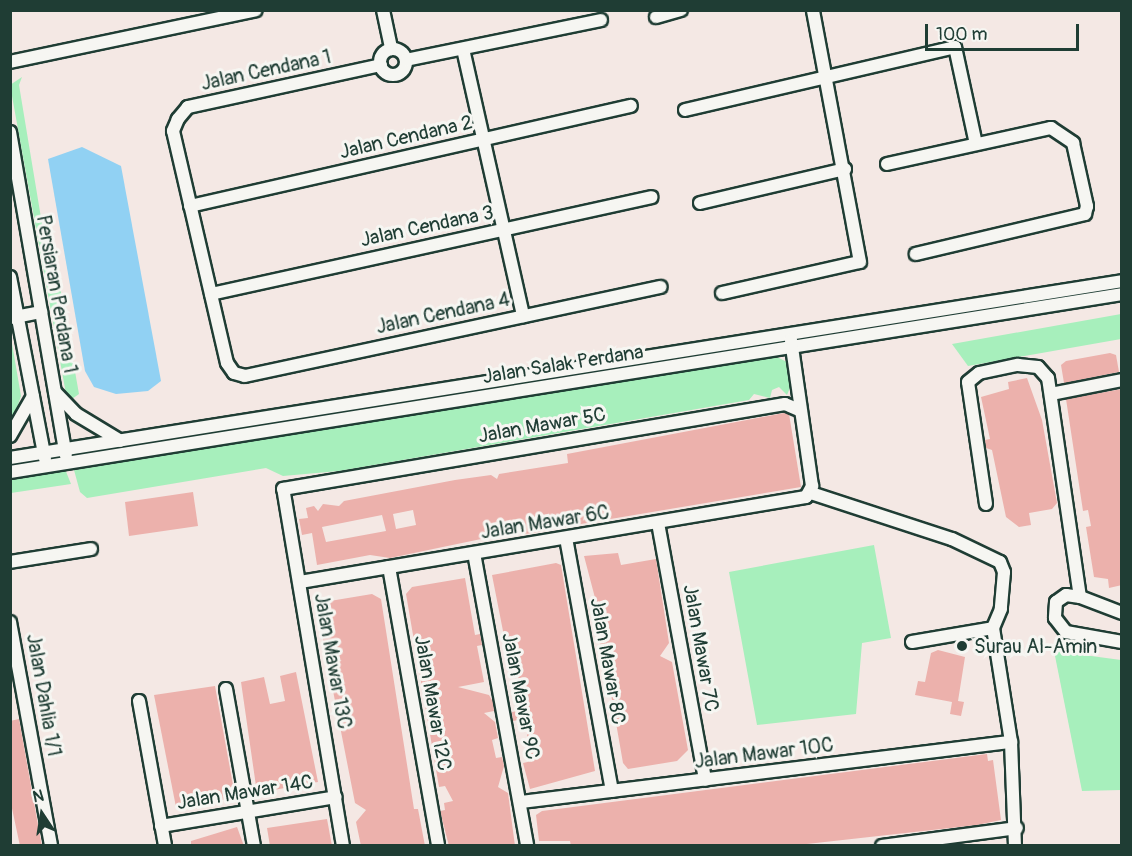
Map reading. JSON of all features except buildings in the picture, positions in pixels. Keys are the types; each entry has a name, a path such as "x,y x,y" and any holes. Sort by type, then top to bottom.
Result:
{"street":[{"path":"10,62 256,10"},
{"path":"383,10 390,49"},
{"path":"656,16 681,10"},
{"path":"722,293 860,262 845,169 813,10"},
{"path":"406,60 399,50 390,49 381,57 381,66 390,74 398,73 406,60 601,20"},
{"path":"685,110 955,47 976,144"},
{"path":"463,49 523,316"},
{"name":"Jalan Cendana 1","path":"190,206 173,131 188,107 381,66"},
{"name":"Jalan Cendana 2","path":"190,206 631,106"},
{"path":"887,164 1051,128 1064,132 1073,143 1088,206 1085,214 916,254"},
{"name":"Persiaran Perdana 1","path":"10,132 67,462"},
{"path":"700,203 845,169"},
{"name":"Jalan Cendana 3","path":"211,294 651,197"},
{"path":"190,206 211,294"},
{"path":"10,277 14,317 33,396 46,466"},
{"name":"Jalan Salak Perdana","path":"10,472 791,340 1122,281"},
{"name":"Jalan Cendana 4","path":"211,294 234,373 245,376 661,286"},
{"name":"Jalan Salak Perdana","path":"10,458 791,340 1122,294"},
{"path":"14,317 41,312"},
{"path":"791,340 811,493 952,539 1000,562 1004,572 1002,609 993,628 1011,742 1017,828 1015,846"},
{"path":"986,504 968,382 979,373 1018,365 1038,367 1048,378 1051,394 1080,597"},
{"path":"1051,394 1122,380"},
{"path":"54,391 76,414 121,441"},
{"path":"10,436 33,396"},
{"name":"Jalan Mawar 5C","path":"288,487 785,404 799,410"},
{"name":"Jalan Mawar 13C","path":"288,487 282,496 300,582 343,846"},
{"name":"Jalan Mawar 6C","path":"300,582 796,499 811,493"},
{"name":"Jalan Mawar 7C","path":"658,523 705,780"},
{"name":"Jalan Mawar 8C","path":"566,538 612,791"},
{"path":"10,562 91,549"},
{"name":"Jalan Mawar 9C","path":"474,553 521,802 527,846"},
{"name":"Jalan Mawar 12C","path":"389,567 438,846"},
{"path":"1122,613 1080,597 1066,595 1056,603 1058,626 1085,638 1122,642"},
{"name":"Jalan Dahlia 1/1","path":"10,622 51,846"},
{"path":"912,642 993,628"},
{"path":"226,689 254,846"},
{"path":"139,701 165,846"},
{"name":"Jalan Mawar 10C","path":"521,802 1011,742"},
{"name":"Jalan Mawar 14C","path":"161,826 336,797"},
{"path":"882,846 1017,828"}],"green space":[{"path":"22,77 19,85 51,278 60,287 79,394 72,399 66,394 10,85"},
{"path":"1121,314 1121,339 968,366 952,344"},
{"path":"10,332 21,396 10,428"},
{"path":"775,356 789,363 792,383 787,395 779,387 772,390 770,398 754,394 749,400 339,471 283,476 266,468 87,498 80,492 74,470"},
{"path":"65,469 71,484 11,493 11,478"},
{"path":"874,545 891,638 862,643 856,714 757,725 729,572"},
{"path":"1054,651 1121,660 1121,790 1082,791"}],"water":[{"path":"82,147 121,166 161,381 148,391 116,394 94,387 85,371 48,159"}],"place":[{"name":"Surau Al-Amin","path":"962,646"}]}
